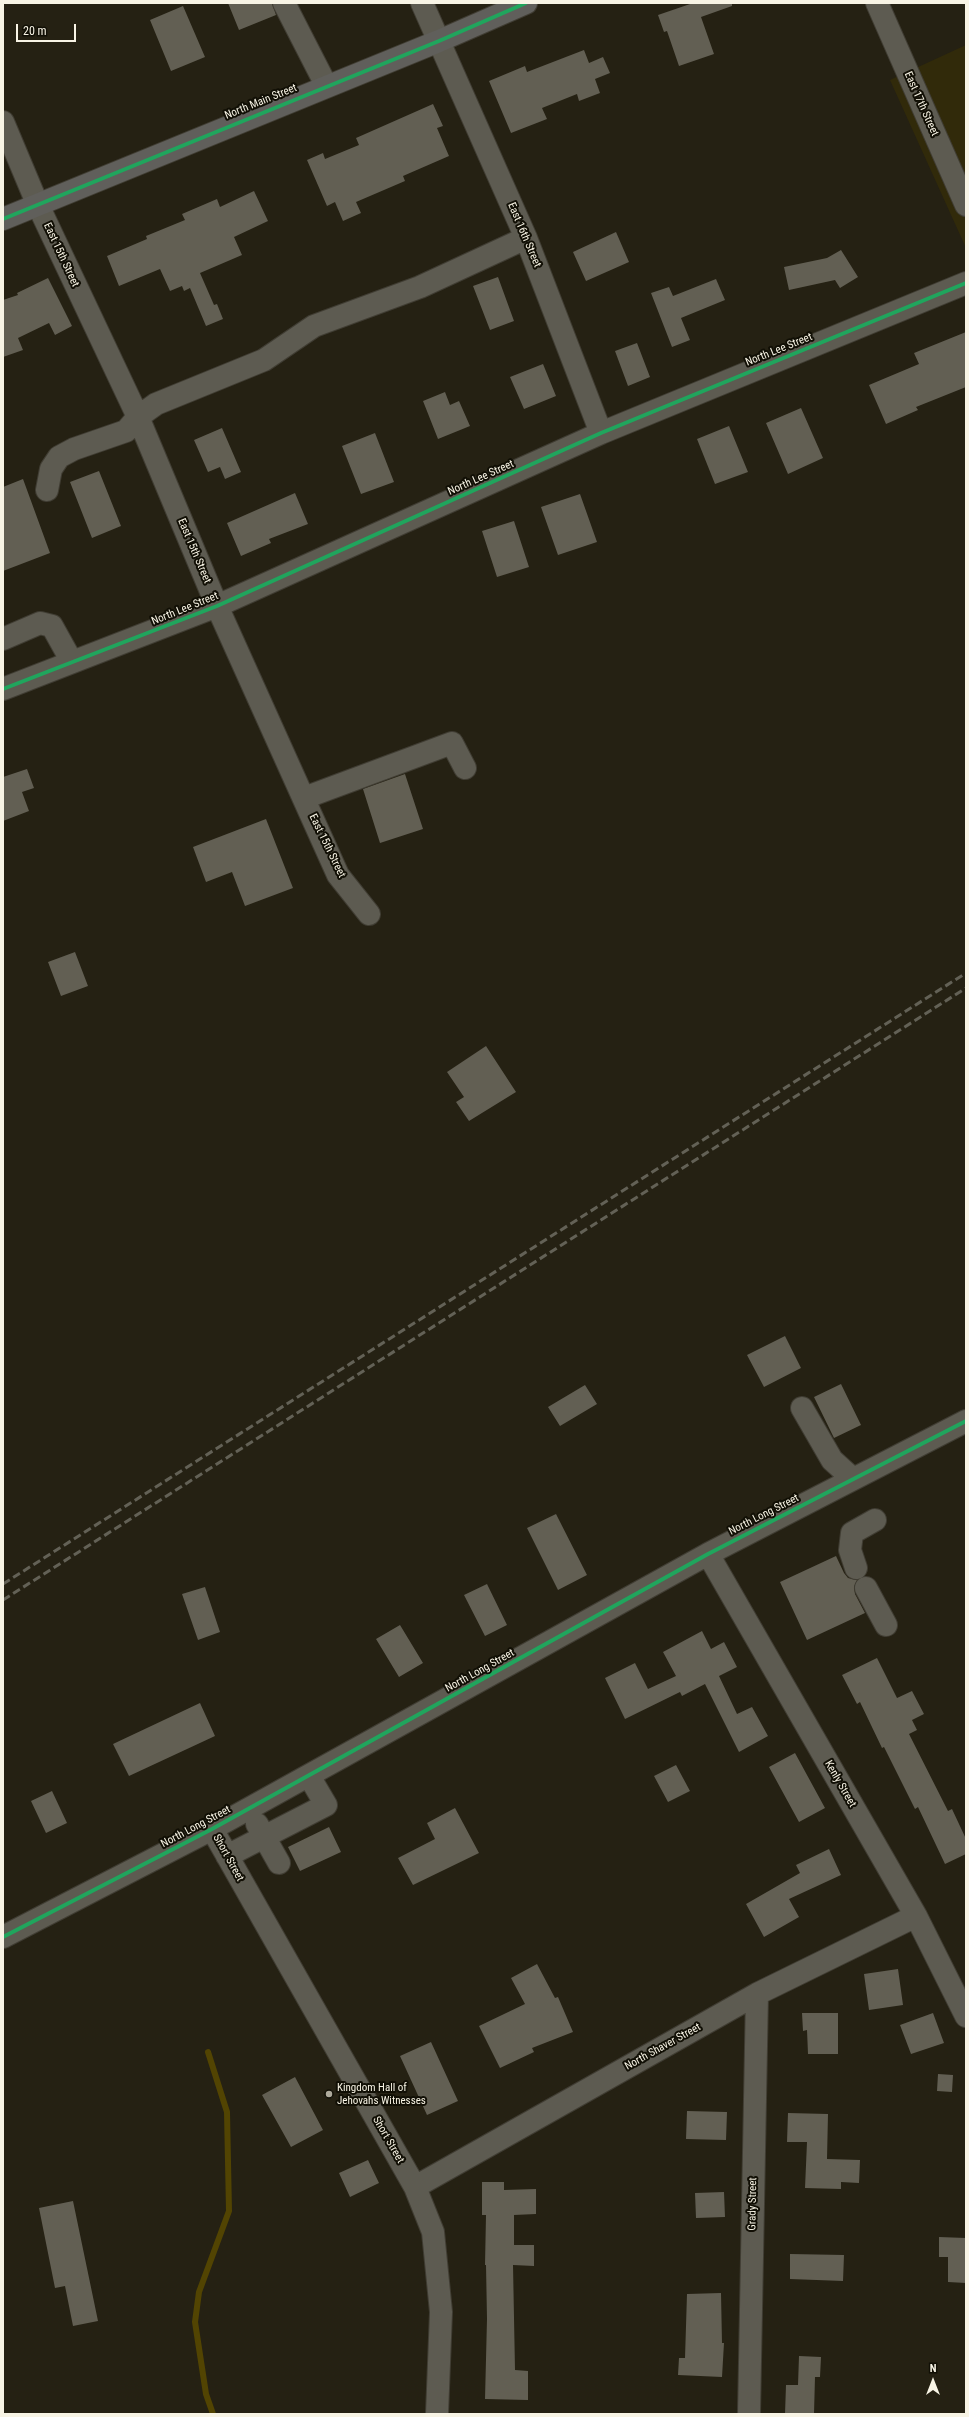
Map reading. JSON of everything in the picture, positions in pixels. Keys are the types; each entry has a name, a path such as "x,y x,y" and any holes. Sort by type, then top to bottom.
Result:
{"main road":[{"name":"North Main Street","path":"3,219 326,85 439,41 526,3"}],"street":[{"path":"284,3 326,85"},
{"name":"East 16th Street","path":"422,3 526,238 601,433"},
{"name":"East 17th Street","path":"877,3 966,205"},
{"name":"East 15th Street","path":"3,122 37,204 138,417 217,606 338,874 369,914"},
{"path":"47,490 51,468 59,458 74,449 126,431 138,417 156,404 264,360 314,326 420,287 526,238"},
{"name":"North Lee Street","path":"3,690 217,606 601,433 966,283"},
{"path":"3,639 40,622 52,626 72,662"},
{"path":"304,798 452,743 465,768"},
{"path":"802,1408 832,1460 853,1480"},
{"name":"North Long Street","path":"3,1937 212,1830 708,1554 966,1421"},
{"path":"856,1568 850,1550 852,1533 874,1520"},
{"name":"Kenly Street","path":"708,1554 916,1916 966,2016"},
{"path":"866,1588 886,1625"},
{"path":"227,1856 326,1805 309,1776"},
{"path":"248,1810 265,1836 279,1863"},
{"name":"Short Street","path":"212,1830 415,2188 433,2232 441,2312 437,2414"},
{"name":"North Shaver Street","path":"415,2188 757,1994 916,1916"},
{"name":"Grady Street","path":"749,2414 757,1994"}],"shaded area":[{"path":"966,45 966,248 890,80"}],"building":[{"path":"228,3 272,3 276,15 239,30"},
{"path":"693,3 732,3 732,6 701,17 714,54 679,66 667,31 664,32 658,15"},
{"path":"183,6 205,57 171,71 150,20"},
{"path":"584,50 589,63 603,57 610,73 595,79 600,93 579,101 577,94 542,108 547,119 511,133 489,81 525,66 527,72"},
{"path":"433,104 443,126 437,128 449,156 403,176 405,181 356,202 361,213 343,221 335,202 327,206 307,160 323,153 325,159 359,145 356,138"},
{"path":"254,191 268,221 234,237 242,255 200,273 214,305 217,304 223,319 206,326 190,288 184,291 182,286 170,291 160,269 119,286 107,256 147,239 146,236 185,220 182,214 217,199 220,207"},
{"path":"616,232 629,262 586,281 573,252"},
{"path":"841,250 858,277 840,288 835,280 789,290 784,267 827,258"},
{"path":"498,277 514,321 490,330 473,286"},
{"path":"48,278 72,326 55,335 49,323 18,338 23,350 3,357 3,300 18,295 17,293"},
{"path":"716,279 725,300 681,318 690,340 672,347 651,293 669,287 673,296"},
{"path":"966,332 966,387 916,407 918,410 886,424 869,385 919,364 914,353"},
{"path":"637,343 650,377 628,386 615,351"},
{"path":"543,364 556,396 524,409 510,377"},
{"path":"445,392 450,405 459,401 470,426 438,439 423,401"},
{"path":"801,408 823,458 788,474 766,423"},
{"path":"729,426 748,472 715,484 697,439"},
{"path":"222,428 241,472 225,479 220,467 208,472 194,440"},
{"path":"375,433 394,482 361,494 342,446"},
{"path":"99,471 121,526 92,538 70,482"},
{"path":"23,479 50,553 3,571 3,487"},
{"path":"295,493 308,524 269,539 271,543 241,556 227,523"},
{"path":"580,494 597,542 558,555 541,507"},
{"path":"514,521 529,567 497,577 482,531"},
{"path":"27,769 34,788 22,792 29,811 3,821 3,777"},
{"path":"405,774 423,829 380,843 363,789"},
{"path":"266,819 293,888 245,906 232,872 206,882 193,847"},
{"path":"75,952 88,986 61,996 48,962"},
{"path":"486,1046 516,1092 469,1121 456,1102 464,1097 447,1072"},
{"path":"785,1336 801,1368 764,1387 747,1355"},
{"path":"841,1384 861,1425 834,1438 814,1397"},
{"path":"585,1385 597,1404 560,1426 548,1407"},
{"path":"556,1514 587,1575 558,1590 527,1528"},
{"path":"836,1556 848,1578 857,1580 854,1587 855,1594 865,1613 807,1640 780,1582"},
{"path":"487,1584 507,1625 485,1636 464,1595"},
{"path":"205,1587 220,1632 198,1640 182,1594"},
{"path":"400,1625 423,1663 399,1677 376,1639"},
{"path":"702,1631 711,1649 724,1642 737,1667 719,1676 737,1714 752,1707 768,1736 739,1752 705,1684 682,1696 680,1692 625,1719 605,1678 635,1663 648,1689 676,1676 663,1652"},
{"path":"877,1658 897,1698 912,1691 924,1714 912,1720 917,1730 909,1734 948,1811 952,1809 966,1839 966,1854 945,1864 918,1807 915,1809 884,1747 882,1748 860,1702 857,1704 842,1675"},
{"path":"200,1703 215,1736 129,1776 113,1744"},
{"path":"795,1753 825,1808 799,1822 769,1767"},
{"path":"676,1765 690,1791 668,1802 654,1776"},
{"path":"52,1791 67,1823 46,1833 31,1801"},
{"path":"455,1808 479,1853 413,1885 398,1858 435,1839 427,1823"},
{"path":"329,1827 341,1852 300,1871 288,1847"},
{"path":"829,1849 841,1875 789,1899 799,1917 764,1937 746,1904 800,1873 796,1865"},
{"path":"537,1964 555,1998 558,1997 573,2032 532,2048 534,2052 500,2068 479,2026 525,2004 511,1978"},
{"path":"898,1969 903,2005 869,2010 864,1974"},
{"path":"802,2013 838,2013 838,2054 808,2054 807,2030 803,2031"},
{"path":"933,2013 944,2043 911,2054 900,2025"},
{"path":"431,2042 458,2101 427,2115 400,2056"},
{"path":"938,2074 953,2075 952,2092 937,2091"},
{"path":"295,2077 323,2130 291,2147 262,2095"},
{"path":"687,2111 727,2112 726,2140 686,2139"},
{"path":"788,2113 828,2114 827,2159 860,2160 859,2183 841,2182 841,2189 805,2188 807,2142 787,2142"},
{"path":"368,2160 379,2183 350,2197 339,2173"},
{"path":"482,2182 504,2182 504,2190 536,2189 536,2214 514,2215 514,2245 534,2245 534,2266 513,2265 515,2370 528,2371 528,2400 485,2399 487,2319 485,2265 486,2215 482,2215"},
{"path":"724,2192 725,2217 696,2218 695,2193"},
{"path":"73,2201 98,2321 73,2326 65,2286 55,2288 39,2208"},
{"path":"939,2237 966,2238 966,2283 948,2282 948,2257 939,2257"},
{"path":"790,2254 844,2255 843,2281 790,2279"},
{"path":"721,2293 722,2343 724,2343 722,2377 678,2375 679,2358 685,2358 687,2294"},
{"path":"799,2356 821,2357 820,2377 815,2377 814,2414 785,2414 786,2385 798,2385"}],"waterway":[{"path":"208,2052 227,2112 229,2211 199,2292 195,2322 206,2394 213,2414"}],"railway":[{"path":"3,1584 966,973"},
{"path":"3,1600 966,988"}],"cycle path":[{"path":"3,219 439,41 526,3"},
{"path":"3,689 217,606 601,433 966,283"},
{"path":"3,1937 212,1829 708,1554 966,1421"}],"place":[{"name":"Kingdom Hall of Jehovahs Witnesses","path":"329,2094"}]}
